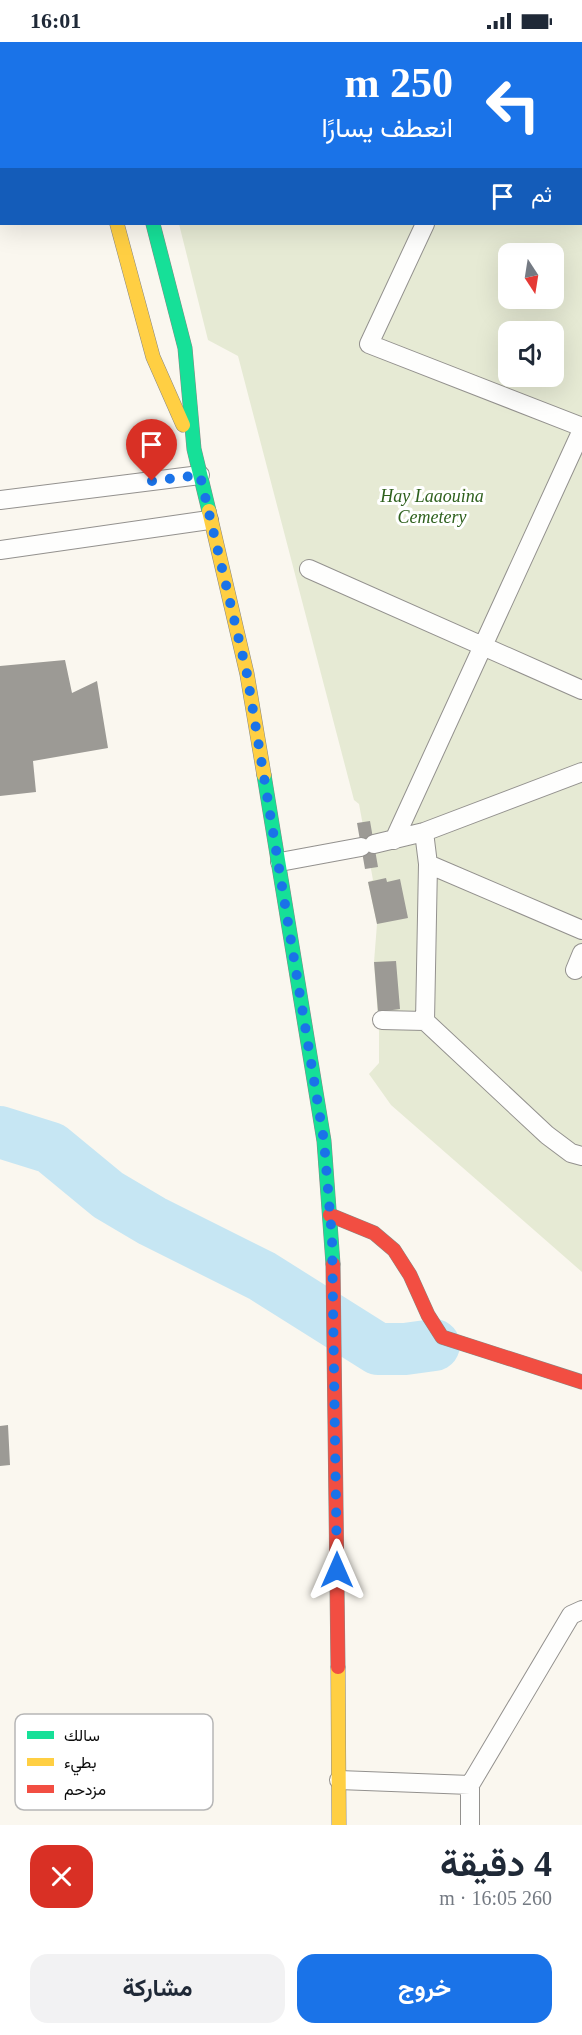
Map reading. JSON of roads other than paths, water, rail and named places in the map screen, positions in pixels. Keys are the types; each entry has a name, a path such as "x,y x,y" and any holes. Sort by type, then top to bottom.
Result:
{"main road":[{"path":"117,225 153,357 194,449"},
{"path":"153,225 185,348 194,449 247,674 280,862 324,1141 332,1238 336,1384 339,1825"},
{"path":"330,1215 364,1225 383,1238 407,1266 431,1324 442,1336 582,1382"}],"lane":[{"path":"394,840 582,428 369,344 425,225"},
{"path":"0,500 200,475"},
{"path":"0,550 209,520"},
{"path":"309,569 582,690"},
{"path":"280,862 424,832 582,772"},
{"path":"424,832 428,864 425,1021"},
{"path":"428,864 582,930"},
{"path":"382,1020 425,1021 547,1135 571,1152 582,1156"},
{"path":"470,1825 470,1785 571,1615 582,1610"},
{"path":"339,1780 470,1785"}],"waterway":[{"path":"0,1132 51,1148 108,1195 152,1221 262,1276 378,1349 405,1349 434,1345"}],"park label":[{"name":"Hay Laaouina Cemetery","path":"432,506"}]}
